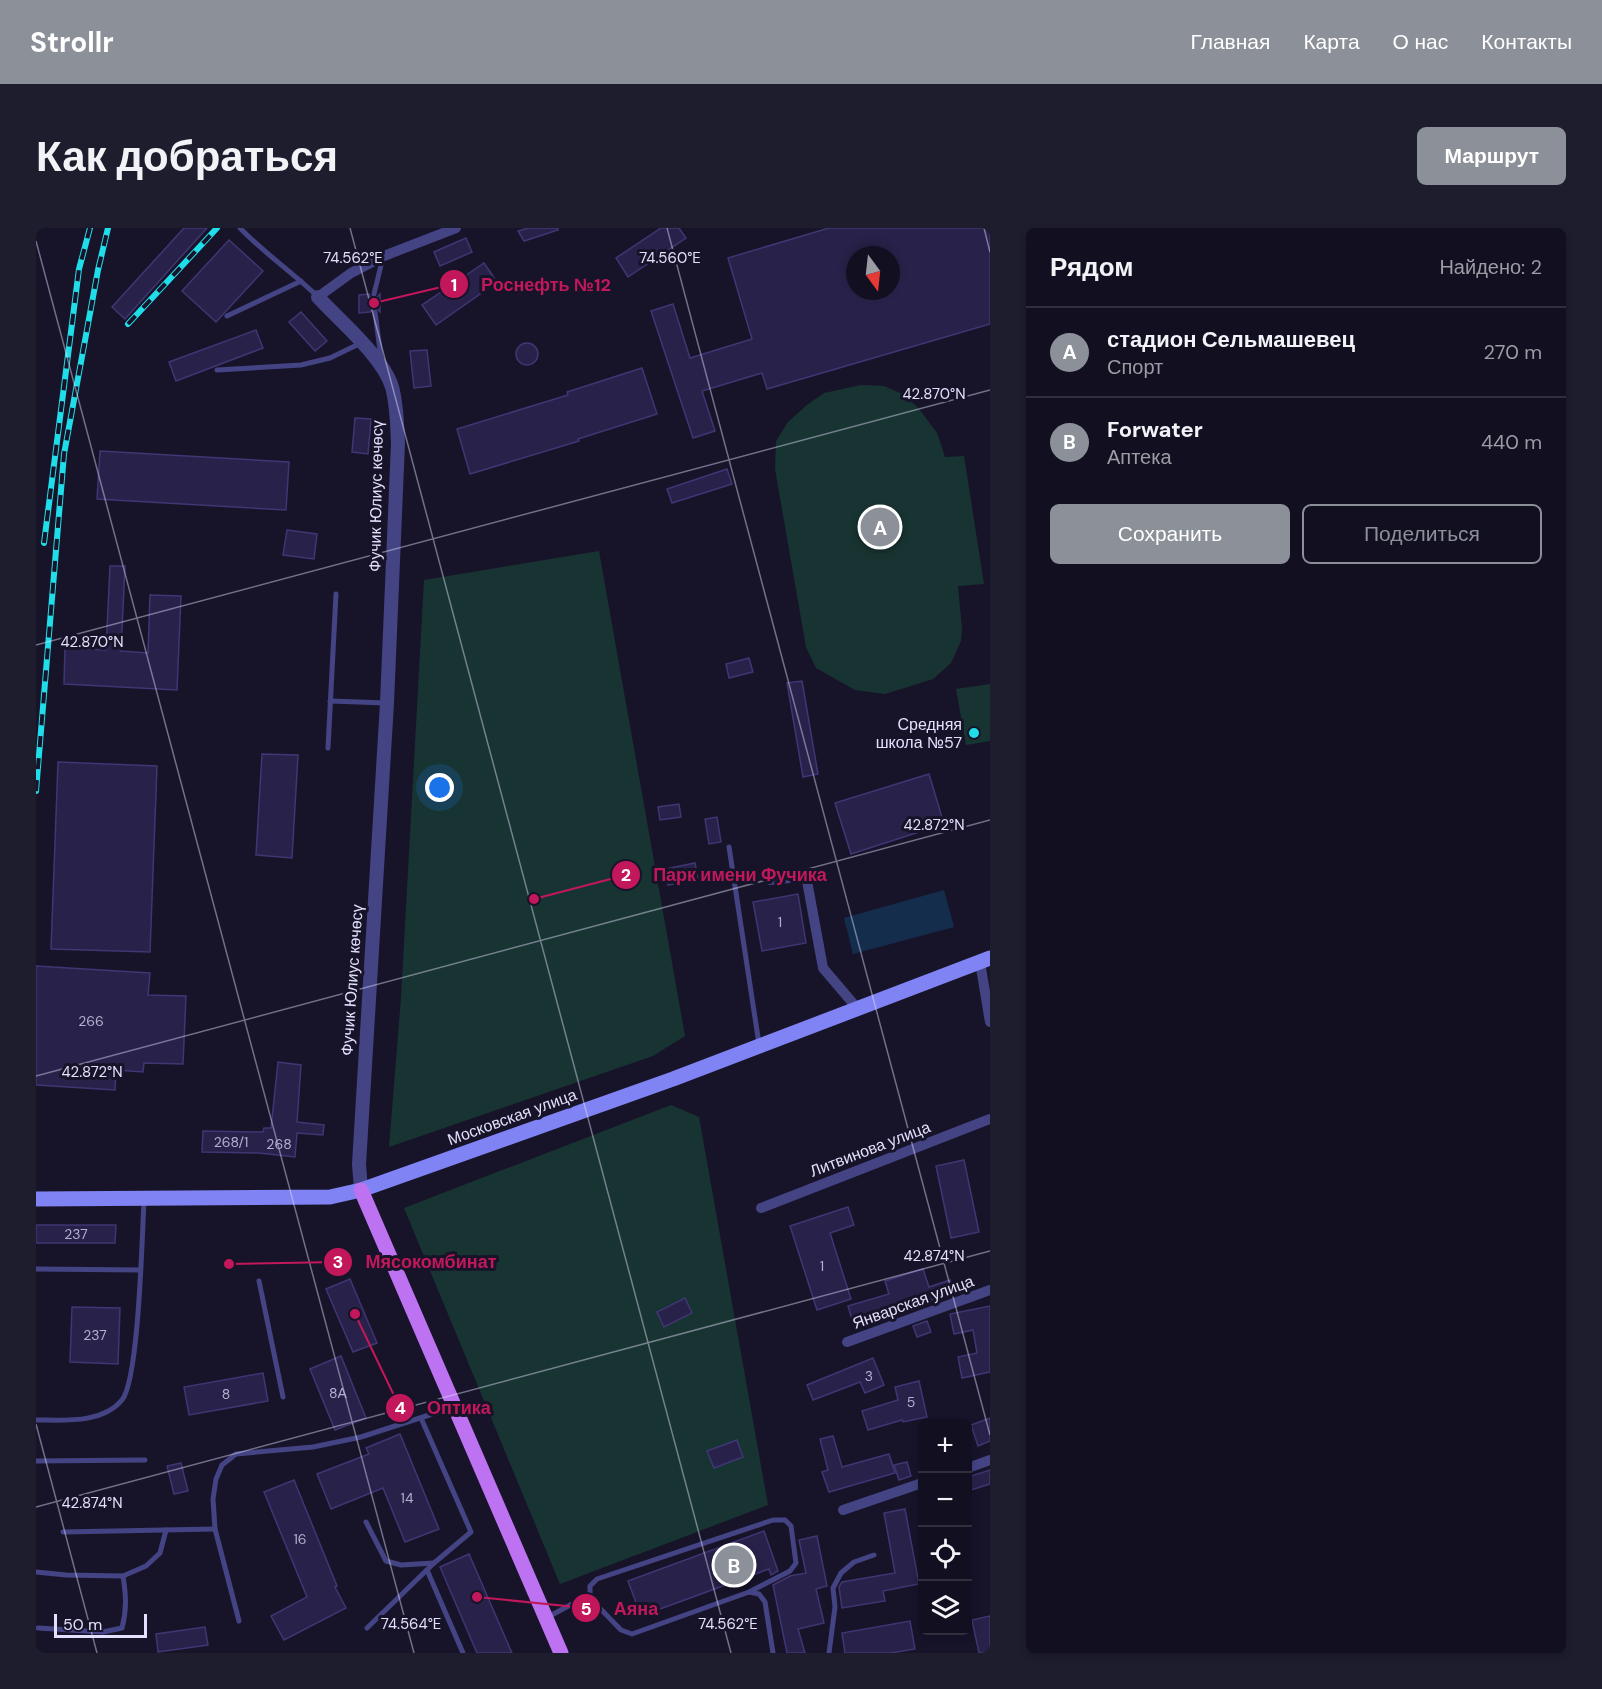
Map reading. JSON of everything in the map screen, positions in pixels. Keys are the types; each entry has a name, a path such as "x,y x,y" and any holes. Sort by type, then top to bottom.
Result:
{"main road":[{"name":"Московская улица","path":"36,1199 330,1197 361,1190 760,1045 985,960"},
{"name":"Фучик Юлиус көчөсү","path":"361,1190 561,1653"}],"street":[{"path":"318,297 351,273 384,256 456,228"},
{"name":"Фучик Юлиус көчөсү","path":"318,297 381,363 392,386 398,443 387,703 359,1164 361,1190"},
{"path":"770,880 801,878 807,881 823,968 857,1008"},
{"path":"985,960 990,1022"},
{"name":"Литвинова улица","path":"761,1208 990,1119"},
{"name":"Январская улица","path":"847,1342 990,1290"},
{"path":"972,1467 990,1460"},
{"path":"843,1510 918,1484"}],"lane":[{"path":"240,228 253,242 318,297"},
{"path":"374,294 377,275 384,256"},
{"path":"227,316 301,281"},
{"path":"375,312 381,363"},
{"path":"218,370 301,365 330,358 361,343"},
{"path":"328,748 336,594"},
{"path":"330,701 387,703"},
{"path":"729,848 760,1045"},
{"path":"36,1420 73,1420 103,1415 123,1399 133,1365 144,1199"},
{"path":"36,1269 139,1270"},
{"path":"259,1281 284,1397"},
{"path":"239,1621 215,1529 213,1499 216,1479 222,1465 236,1454 313,1448 361,1437 455,1407"},
{"path":"367,1628 434,1563 471,1532 421,1418"},
{"path":"36,1461 145,1460"},
{"path":"773,1520 785,1520 791,1526 796,1563 790,1571 749,1592 632,1634 621,1630 590,1599 590,1586 597,1579 773,1520"},
{"path":"366,1522 386,1561 401,1565 434,1563"},
{"path":"63,1532 215,1529"},
{"path":"36,1572 123,1576 146,1566 160,1553 166,1530"},
{"path":"830,1653 835,1607 833,1588 841,1573 854,1562 874,1555"},
{"path":"427,1570 463,1653"},
{"path":"38,1628 103,1632 122,1628 126,1613 123,1576"},
{"path":"749,1592 759,1594 765,1602 773,1653"},
{"path":"546,1618 572,1604 590,1599"}],"green space":[{"path":"861,385 884,386 905,395 937,433 945,457 964,456 984,584 958,586 961,641 951,663 933,679 885,694 855,690 816,668 806,647 775,469 776,441 788,422 824,393"},
{"path":"599,551 685,1036 653,1056 389,1147 401,998 424,580"},
{"path":"990,684 990,741 966,745 956,689"},
{"path":"671,1105 699,1117 768,1505 560,1584 404,1208"}],"water":[{"path":"944,890 954,927 853,954 844,918"}],"building":[{"path":"184,228 207,228 125,319 112,307"},
{"path":"529,228 558,228 558,230 524,241 518,231"},
{"path":"661,228 679,228 686,238 628,277 616,258"},
{"path":"829,228 990,228 990,324 767,389 762,373 702,391 715,431 693,438 651,311 673,304 690,358 752,339 728,258"},
{"path":"466,238 472,252 440,266 434,252"},
{"path":"229,240 263,271 216,322 182,291"},
{"path":"484,263 497,282 436,325 422,305"},
{"path":"369,294 375,299 380,294 380,312 375,307 370,312 359,313 359,295"},
{"path":"301,312 327,341 315,351 289,322"},
{"path":"256,330 263,348 176,381 169,362"},
{"path":"527,343 535,346 538,354 535,362 527,365 519,362 516,354 519,346"},
{"path":"427,350 431,386 414,388 410,351"},
{"path":"642,368 657,414 578,439 579,441 470,474 457,429 568,395 567,392"},
{"path":"355,418 371,419 368,454 352,452"},
{"path":"100,451 289,462 286,510 97,499"},
{"path":"727,469 732,484 672,503 667,489"},
{"path":"287,530 317,534 314,559 283,555"},
{"path":"110,566 125,566 121,651 148,653 150,595 181,596 177,690 64,684 65,648 106,650"},
{"path":"749,658 753,672 729,678 726,664"},
{"path":"802,681 818,774 803,777 787,683"},
{"path":"262,754 298,755 292,858 256,855"},
{"path":"58,762 157,766 150,952 51,949"},
{"path":"929,774 944,824 851,854 835,803"},
{"path":"679,804 681,817 660,820 658,807"},
{"path":"717,817 721,842 709,844 705,819"},
{"path":"695,863 698,879 668,885 665,869"},
{"path":"798,894 806,943 762,951 753,902"},
{"path":"36,966 150,973 148,995 186,996 183,1064 144,1063 143,1072 116,1070 115,1090 36,1085"},
{"path":"278,1062 301,1065 297,1122 324,1125 323,1135 297,1133 295,1157 259,1153 202,1152 203,1131 263,1132 264,1128 271,1128"},
{"path":"964,1160 979,1232 951,1238 936,1166"},
{"path":"848,1207 854,1225 830,1233 851,1299 817,1310 790,1226"},
{"path":"36,1225 116,1225 115,1243 36,1243"},
{"path":"923,1269 929,1287 950,1280 954,1292 854,1326 848,1306 889,1294 885,1281"},
{"path":"350,1279 377,1343 353,1352 326,1289"},
{"path":"685,1298 692,1313 664,1327 657,1312"},
{"path":"990,1306 990,1372 962,1378 958,1357 977,1353 973,1330 954,1334 950,1314"},
{"path":"72,1307 120,1308 118,1364 70,1362"},
{"path":"927,1321 931,1332 917,1337 913,1326"},
{"path":"341,1356 366,1418 335,1430 310,1369"},
{"path":"873,1358 884,1385 865,1393 860,1382 813,1400 807,1385"},
{"path":"263,1373 268,1401 189,1415 184,1387"},
{"path":"919,1381 927,1417 903,1422 902,1420 868,1430 862,1411 898,1400 895,1387"},
{"path":"990,1418 990,1441 978,1446 972,1425"},
{"path":"400,1434 439,1529 405,1542 383,1488 331,1509 317,1474 369,1454 366,1448"},
{"path":"833,1436 842,1467 889,1454 895,1473 829,1492 822,1472 828,1470 820,1439"},
{"path":"737,1440 743,1457 714,1468 707,1451"},
{"path":"907,1462 911,1476 899,1480 894,1465"},
{"path":"181,1463 188,1491 174,1494 167,1466"},
{"path":"990,1470 990,1484 972,1490 972,1476"},
{"path":"294,1480 337,1586 335,1587 346,1608 284,1640 271,1616 307,1597 264,1492"},
{"path":"905,1509 918,1584 883,1591 885,1601 842,1608 839,1587 842,1582 895,1573 884,1513"},
{"path":"764,1531 778,1571 771,1575 769,1569 641,1616 628,1581"},
{"path":"817,1536 827,1586 816,1589 824,1623 798,1629 805,1653 787,1653 773,1585 790,1576 806,1573 799,1540"},
{"path":"469,1554 512,1653 477,1653 440,1567"},
{"path":"990,1616 990,1653 979,1653 972,1620"},
{"path":"910,1621 915,1649 891,1653 845,1653 842,1633"},
{"path":"205,1627 208,1645 158,1652 156,1634"}],"railway":[{"path":"44,543 79,269 90,228"},
{"path":"36,791 64,454 108,228"},
{"path":"128,324 217,228"}],"place":[{"name":"Роснефть №12","path":"374,303"},
{"name":"стадион Сельмашевец","path":"880,527"},
{"name":"Средняя школа №57","path":"974,733"},
{"name":"Парк имени Фучика","path":"534,899"},
{"name":"Мясокомбинат","path":"229,1264"},
{"name":"Оптика","path":"355,1314"},
{"name":"Forwater","path":"734,1565"},
{"name":"Аяна","path":"477,1597"}]}
